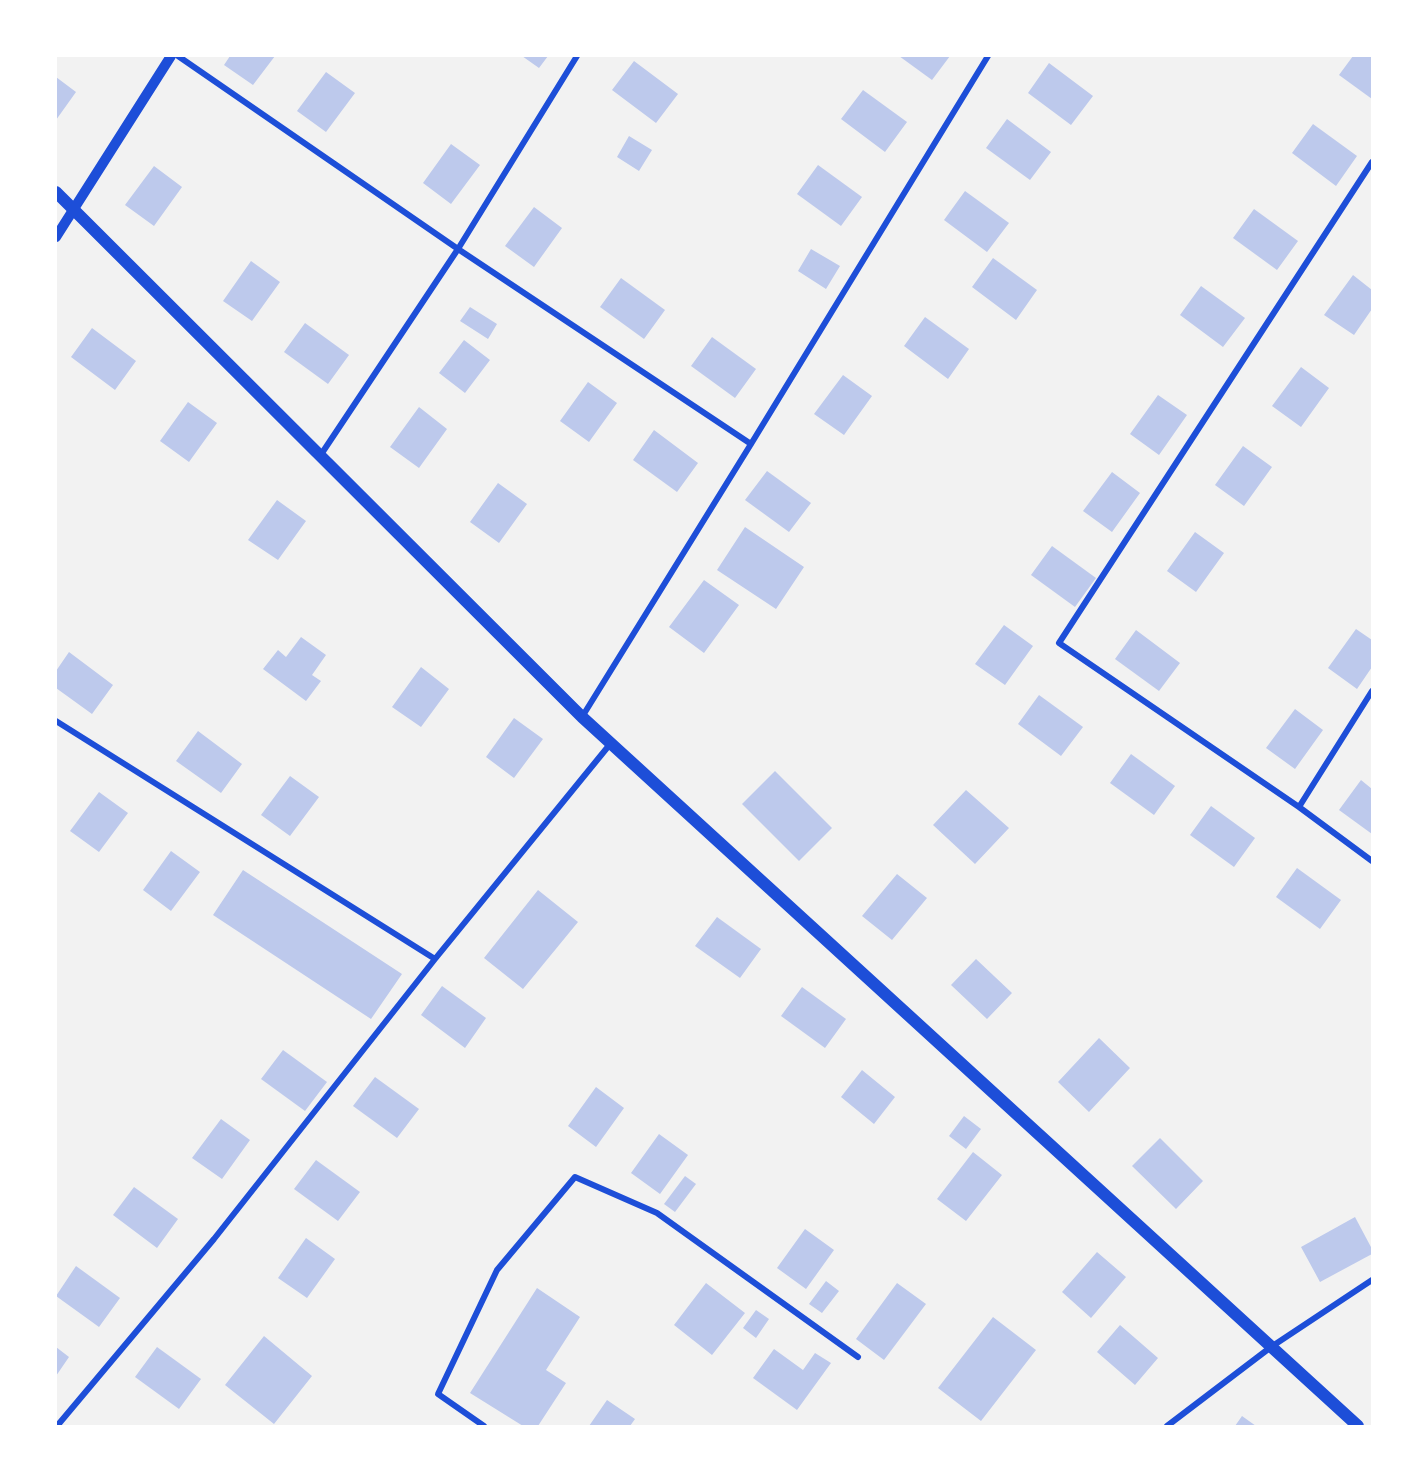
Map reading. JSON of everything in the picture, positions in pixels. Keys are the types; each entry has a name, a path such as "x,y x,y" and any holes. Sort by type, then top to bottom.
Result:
{"main road":[{"path":"56,192 582,717 1358,1426"}],"street":[{"path":"56,237 171,56"},
{"path":"178,56 458,249 751,444"},
{"path":"320,456 458,249 577,56"},
{"path":"582,717 988,56"},
{"path":"1372,162 1059,643 1299,807 1372,861"},
{"path":"1299,807 1372,691"},
{"path":"56,720 435,959"},
{"path":"57,1426 214,1239 435,959 611,743"},
{"path":"484,1426 438,1394 497,1270 575,1177 657,1213 858,1357"},
{"path":"1167,1426 1271,1347 1372,1281"}],"building":[{"path":"230,56 275,56 253,85 224,65"},
{"path":"522,56 548,56 539,68"},
{"path":"899,56 950,56 932,80"},
{"path":"1353,56 1372,56 1372,99 1339,75"},
{"path":"634,61 678,94 656,123 612,90"},
{"path":"1049,63 1093,96 1071,125 1028,93"},
{"path":"326,72 355,93 326,132 297,111"},
{"path":"56,77 76,92 56,120"},
{"path":"863,90 907,122 885,152 841,119"},
{"path":"1007,119 1051,152 1030,180 986,148"},
{"path":"1313,124 1357,156 1336,186 1292,153"},
{"path":"629,136 652,150 639,171 617,157"},
{"path":"451,144 480,165 451,204 423,183"},
{"path":"818,165 862,197 841,226 797,194"},
{"path":"154,166 182,187 154,226 125,205"},
{"path":"965,191 1009,223 987,252 944,220"},
{"path":"534,207 562,228 534,267 505,246"},
{"path":"1254,209 1298,241 1277,270 1233,238"},
{"path":"811,249 840,266 826,289 798,271"},
{"path":"993,258 1037,290 1016,320 972,287"},
{"path":"251,261 280,282 252,321 223,301"},
{"path":"1353,275 1372,290 1372,309 1354,335 1324,315"},
{"path":"621,278 665,310 644,339 600,307"},
{"path":"1201,286 1245,318 1223,347 1180,315"},
{"path":"470,307 497,324 488,339 460,321"},
{"path":"925,317 969,349 948,379 904,346"},
{"path":"305,323 349,355 328,384 284,352"},
{"path":"92,328 136,361 115,390 71,357"},
{"path":"712,337 756,369 735,398 691,366"},
{"path":"464,340 490,360 465,393 439,373"},
{"path":"1301,367 1329,388 1301,427 1272,406"},
{"path":"843,375 872,396 844,435 814,414"},
{"path":"588,382 617,403 589,442 560,421"},
{"path":"1158,395 1187,415 1159,455 1130,434"},
{"path":"188,402 217,423 189,462 160,441"},
{"path":"419,407 447,429 419,468 390,447"},
{"path":"654,430 698,463 677,492 633,460"},
{"path":"1243,446 1272,467 1244,506 1215,485"},
{"path":"767,471 811,503 789,532 745,500"},
{"path":"1112,472 1140,493 1112,532 1083,511"},
{"path":"498,483 527,504 499,543 470,522"},
{"path":"277,500 306,521 278,560 248,540"},
{"path":"745,527 804,567 776,609 717,570"},
{"path":"1195,532 1224,553 1196,592 1167,571"},
{"path":"1052,546 1096,578 1075,607 1031,575"},
{"path":"704,580 739,605 704,653 669,627"},
{"path":"1004,625 1033,646 1005,685 975,664"},
{"path":"1356,629 1372,640 1372,667 1357,689 1328,668"},
{"path":"1136,630 1180,663 1159,691 1115,659"},
{"path":"301,637 326,655 312,675 321,681 306,701 263,669 278,650 286,657"},
{"path":"69,652 113,685 92,714 56,688 56,671"},
{"path":"421,667 449,689 421,727 392,707"},
{"path":"1039,695 1083,727 1061,756 1018,724"},
{"path":"1295,709 1323,730 1295,769 1266,748"},
{"path":"514,718 543,739 514,778 486,757"},
{"path":"198,731 242,764 221,793 176,761"},
{"path":"1131,754 1175,786 1154,815 1110,783"},
{"path":"775,771 832,828 799,861 742,804"},
{"path":"290,776 319,797 290,836 261,815"},
{"path":"1361,780 1372,789 1372,834 1339,810"},
{"path":"966,790 1009,828 975,864 933,825"},
{"path":"99,792 128,813 99,852 70,831"},
{"path":"1211,806 1255,838 1234,867 1190,835"},
{"path":"171,851 200,872 171,911 143,890"},
{"path":"1297,868 1341,900 1320,929 1276,897"},
{"path":"243,870 402,974 371,1019 213,915"},
{"path":"897,874 927,898 892,940 862,916"},
{"path":"538,890 578,922 523,989 484,958"},
{"path":"717,917 761,949 740,978 695,946"},
{"path":"976,959 1012,993 987,1019 951,985"},
{"path":"442,986 486,1018 465,1048 421,1015"},
{"path":"802,987 846,1019 825,1048 781,1016"},
{"path":"1099,1038 1130,1068 1089,1112 1058,1082"},
{"path":"283,1050 327,1082 305,1111 261,1079"},
{"path":"862,1070 895,1097 874,1124 841,1097"},
{"path":"375,1077 419,1109 397,1138 353,1106"},
{"path":"596,1087 624,1108 596,1147 568,1126"},
{"path":"964,1116 981,1129 966,1149 949,1136"},
{"path":"221,1119 250,1140 222,1179 192,1158"},
{"path":"659,1134 688,1155 660,1194 631,1173"},
{"path":"1160,1138 1203,1181 1176,1209 1132,1166"},
{"path":"973,1152 1002,1175 966,1221 937,1199"},
{"path":"316,1160 360,1192 338,1221 294,1189"},
{"path":"685,1176 696,1184 675,1212 664,1204"},
{"path":"134,1187 178,1219 157,1248 113,1215"},
{"path":"1355,1217 1372,1249 1372,1254 1320,1282 1301,1247"},
{"path":"805,1229 834,1250 806,1289 777,1268"},
{"path":"306,1238 335,1259 307,1298 278,1278"},
{"path":"1097,1252 1126,1277 1091,1318 1062,1292"},
{"path":"76,1266 120,1298 99,1327 56,1296"},
{"path":"826,1281 839,1291 822,1313 809,1304"},
{"path":"706,1283 745,1313 712,1355 674,1325"},
{"path":"897,1283 926,1304 884,1360 856,1339"},
{"path":"537,1288 580,1317 546,1370 566,1383 538,1426 523,1426 470,1393"},
{"path":"756,1310 769,1319 756,1338 743,1328"},
{"path":"993,1317 1036,1350 981,1421 938,1388"},
{"path":"1120,1325 1158,1358 1135,1385 1097,1352"},
{"path":"264,1336 312,1376 274,1424 225,1385"},
{"path":"56,1347 69,1357 56,1376"},
{"path":"157,1347 201,1379 179,1409 135,1377"},
{"path":"774,1349 803,1370 815,1353 831,1363 797,1410 753,1378"},
{"path":"607,1400 635,1419 630,1426 589,1426"},
{"path":"1242,1416 1256,1426 1235,1426"}]}
